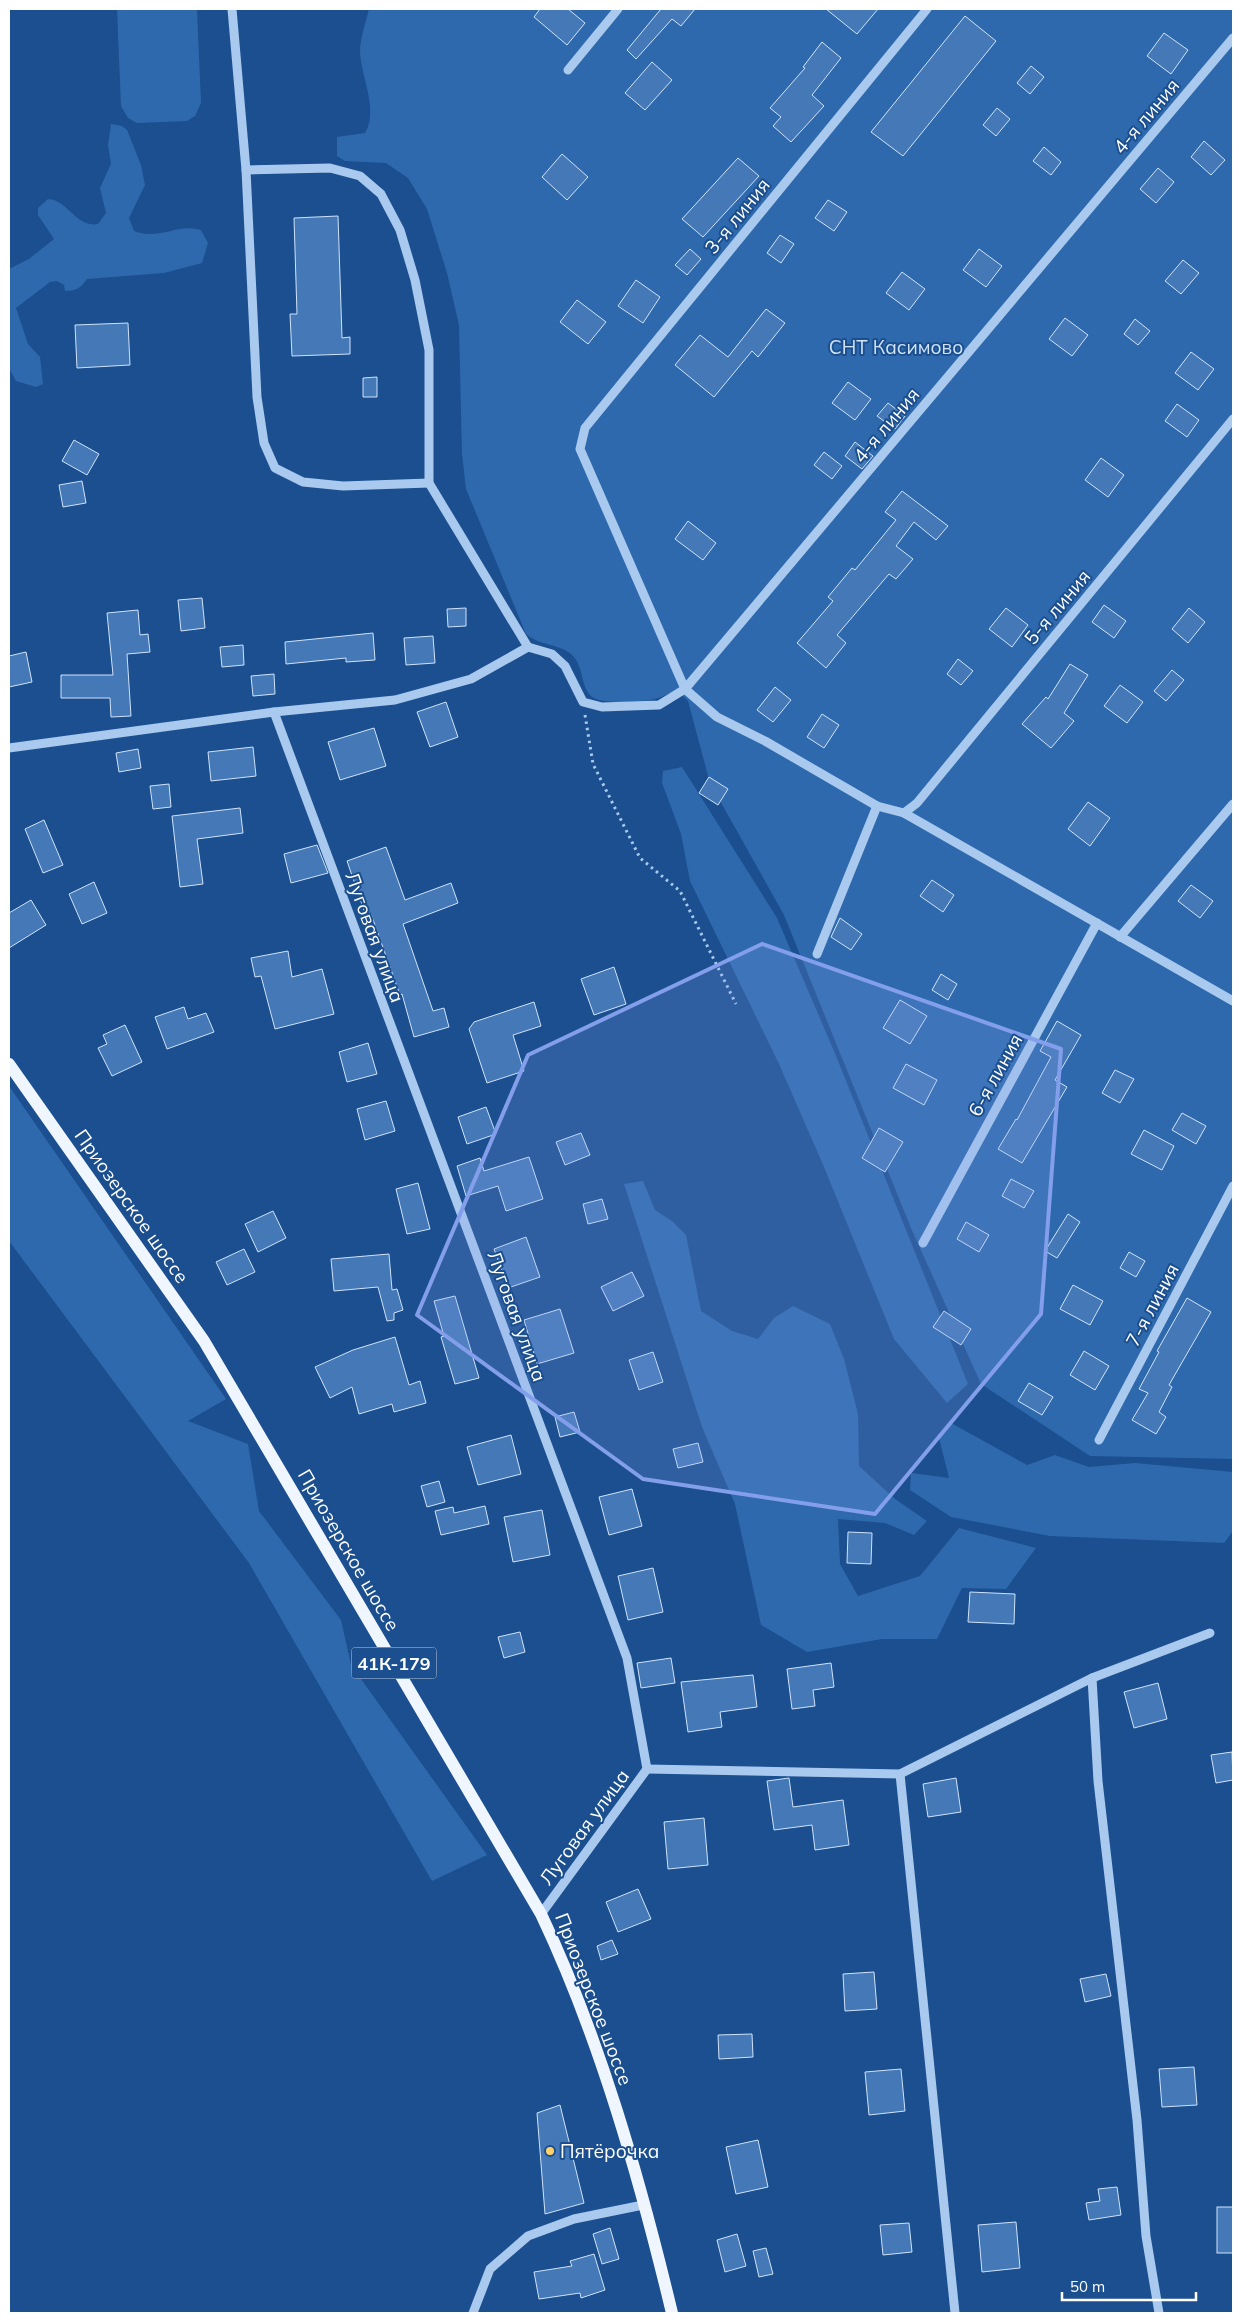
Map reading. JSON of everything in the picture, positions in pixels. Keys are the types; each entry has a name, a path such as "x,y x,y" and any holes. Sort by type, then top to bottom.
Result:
{"main road":[{"name":"Приозерское шоссе","path":"9,1064 204,1341 541,1914 562,1958 603,2067 672,2313"}],"street":[{"path":"232,9 246,170 257,396 264,443 275,468 304,482 343,486 429,483"},
{"path":"568,70 618,9"},
{"name":"3-я линия","path":"685,689 580,449 585,428 927,9"},
{"name":"4-я линия","path":"583,702 602,707 658,705 685,689 1233,38"},
{"path":"246,170 330,168 360,176 381,194 400,230 415,280 429,350 429,483 528,647 552,654 565,666 583,702"},
{"name":"5-я линия","path":"904,813 917,803 1233,419"},
{"path":"9,748 274,712 394,700 471,680 528,647"},
{"path":"685,689 717,717 765,741 877,806 904,813 1233,1001"},
{"name":"Луговая улица","path":"274,712 627,1658 647,1769 541,1914"},
{"path":"1120,937 1233,804"},
{"path":"817,954 877,806"},
{"name":"6-я линия","path":"923,1243 1097,923"},
{"name":"7-я линия","path":"1099,1440 1233,1186"},
{"path":"647,1769 900,1774 1092,1678 1210,1633"},
{"path":"1092,1678 1099,1791 1137,2120 1146,2236 1159,2313"},
{"path":"900,1774 955,2313"},
{"path":"473,2313 473,2308 490,2269 528,2236 574,2219 643,2205"}],"path":[{"path":"583,702 593,764 640,858 680,890 736,1004"}],"highlighted area":[{"path":"762,944 1061,1049 1041,1314 875,1514 643,1479 417,1315 528,1055"}],"green space":[{"path":"117,9 197,9 201,103 195,116 187,121 137,123 128,118 121,106"},
{"name":"СНТ Касимово","path":"369,9 1233,9 1233,1459 1090,1456 981,1384 911,1228 784,915 710,783 688,701 677,690 655,699 641,701 612,702 596,699 591,696 585,686 578,664 571,654 566,650 537,641 526,634 466,489 462,454 459,325 447,273 427,209 408,178 386,163 345,161 337,156 337,137 365,133 369,124 370,104 361,62 360,47"},
{"path":"111,124 122,126 127,130 141,165 145,185 129,218 134,231 153,234 192,228 201,230 208,243 202,263 164,273 87,279 83,285 69,291 65,291 64,285 57,281 50,282 16,308 28,344 40,357 43,384 36,387 16,381 10,370 9,269 29,259 54,239 38,215 38,208 48,199 61,204 78,218 90,224 98,224 106,213 100,188 111,164 108,145"},
{"path":"682,767 777,918 834,1051 968,1384 947,1403 894,1339 824,1167 779,1064 690,881 681,834 662,783 663,771"},
{"path":"9,1086 226,1399 188,1421 248,1444 259,1511 341,1620 351,1665 487,1855 432,1881 249,1563 9,1241"},
{"path":"643,1181 655,1210 672,1221 686,1235 701,1311 732,1331 758,1339 774,1318 793,1306 830,1324 844,1359 858,1414 859,1466 895,1499 927,1521 914,1535 885,1523 838,1519 840,1564 858,1596 920,1576 959,1528 1036,1548 1006,1589 962,1588 937,1639 882,1639 807,1652 761,1625 735,1504 702,1427 624,1184"},
{"path":"951,1423 1027,1465 1055,1455 1089,1467 1135,1463 1233,1472 1233,1531 1224,1543 1050,1536 951,1517 910,1490 911,1473 949,1478 939,1438"}],"building":[{"path":"540,9 568,9 585,23 567,45 534,17"},
{"path":"661,9 695,9 681,26 672,19 636,59 627,50"},
{"path":"826,9 878,9 857,34"},
{"path":"965,16 996,41 903,156 871,132"},
{"path":"1164,33 1188,50 1171,74 1147,56"},
{"path":"822,42 841,58 812,95 824,106 791,142 773,126 781,117 770,108 805,68 803,67"},
{"path":"652,62 672,80 645,110 625,93"},
{"path":"1031,66 1044,77 1030,94 1017,83"},
{"path":"997,108 1010,119 996,136 983,125"},
{"path":"1204,141 1225,160 1211,175 1191,157"},
{"path":"1044,147 1061,162 1051,175 1033,161"},
{"path":"562,154 588,177 567,200 542,177"},
{"path":"738,158 759,176 703,237 682,219"},
{"path":"1158,168 1174,182 1156,203 1140,189"},
{"path":"828,200 847,212 834,231 815,218"},
{"path":"338,216 342,338 350,337 350,354 292,356 290,314 297,314 294,218"},
{"path":"780,235 794,244 781,263 767,253"},
{"path":"690,249 701,259 687,275 675,265"},
{"path":"979,249 1002,266 986,287 963,270"},
{"path":"1183,260 1199,273 1181,294 1165,281"},
{"path":"902,272 925,289 909,310 886,293"},
{"path":"636,280 660,297 643,323 618,306"},
{"path":"577,300 606,322 588,344 560,322"},
{"path":"766,309 785,323 758,357 752,351 714,397 675,365 700,335 728,357"},
{"path":"1065,318 1088,335 1072,356 1049,339"},
{"path":"1135,319 1150,331 1138,345 1124,334"},
{"path":"128,323 130,365 77,368 75,325"},
{"path":"1191,352 1214,369 1198,390 1175,373"},
{"path":"377,377 377,397 363,397 363,378"},
{"path":"848,382 871,399 855,420 832,403"},
{"path":"888,403 905,416 895,429 877,416"},
{"path":"1177,404 1199,420 1187,437 1165,421"},
{"path":"74,440 99,454 87,475 62,461"},
{"path":"855,442 873,456 862,469 845,456"},
{"path":"824,452 842,466 832,479 814,465"},
{"path":"1101,458 1124,475 1108,497 1085,480"},
{"path":"82,481 86,503 63,507 59,485"},
{"path":"902,491 948,526 936,540 914,522 896,546 913,559 896,579 889,574 837,635 846,643 826,668 797,643 833,601 828,597 852,568 855,570 896,520 885,512"},
{"path":"688,521 716,543 703,560 675,539"},
{"path":"202,598 205,628 181,631 178,600"},
{"path":"1104,605 1126,621 1114,638 1092,622"},
{"path":"466,608 466,626 448,627 447,609"},
{"path":"1006,608 1028,625 1012,647 989,629"},
{"path":"1189,608 1205,622 1188,643 1172,629"},
{"path":"138,610 140,635 148,634 150,652 127,654 131,716 111,717 110,698 61,698 61,675 113,675 107,613"},
{"path":"373,633 375,660 346,662 346,658 286,664 285,642"},
{"path":"433,636 435,663 406,665 404,638"},
{"path":"243,645 244,665 222,667 220,647"},
{"path":"26,652 32,682 9,687 9,656"},
{"path":"958,659 973,671 961,685 947,674"},
{"path":"1070,664 1088,675 1064,713 1074,721 1051,748 1022,724 1046,697 1048,699"},
{"path":"1172,670 1184,680 1166,701 1154,691"},
{"path":"274,674 275,694 253,696 251,676"},
{"path":"1120,685 1143,702 1127,723 1104,706"},
{"path":"775,687 791,700 773,722 757,710"},
{"path":"446,702 458,737 430,747 417,712"},
{"path":"822,714 839,725 824,748 807,737"},
{"path":"374,728 386,766 340,780 328,742"},
{"path":"253,747 256,776 211,781 208,752"},
{"path":"138,749 141,768 119,772 116,753"},
{"path":"709,777 728,789 718,805 699,793"},
{"path":"169,784 171,807 153,809 150,786"},
{"path":"1088,802 1110,818 1090,846 1068,829"},
{"path":"240,808 243,833 197,839 203,884 180,887 172,816"},
{"path":"44,820 63,865 43,873 25,829"},
{"path":"317,845 328,873 291,883 284,854"},
{"path":"386,847 405,900 451,883 458,903 403,924 433,1011 444,1008 449,1027 414,1037 402,994 400,995 371,914 366,916 347,861"},
{"path":"932,880 954,895 943,912 920,896"},
{"path":"94,882 107,913 82,924 69,894"},
{"path":"1191,885 1213,901 1200,918 1178,901"},
{"path":"31,900 46,925 9,948 9,913"},
{"path":"840,918 862,934 851,950 831,937"},
{"path":"288,951 292,977 322,969 334,1014 275,1029 261,976 255,977 251,958"},
{"path":"614,967 626,1004 594,1015 581,979"},
{"path":"941,974 957,984 948,1000 932,990"},
{"path":"900,1000 927,1016 910,1044 883,1028"},
{"path":"534,1002 541,1026 513,1035 524,1071 487,1083 469,1029 474,1022"},
{"path":"184,1007 188,1019 206,1013 214,1032 167,1049 155,1017"},
{"path":"1057,1021 1081,1035 1055,1080 1067,1087 1022,1163 998,1149 1017,1120 1051,1057 1040,1051"},
{"path":"125,1025 142,1062 112,1076 98,1048 107,1044 103,1035"},
{"path":"368,1043 377,1074 347,1082 339,1052"},
{"path":"906,1064 937,1080 924,1105 893,1088"},
{"path":"1115,1070 1134,1079 1120,1103 1102,1093"},
{"path":"386,1101 395,1131 365,1140 357,1109"},
{"path":"486,1107 496,1134 467,1144 458,1117"},
{"path":"1182,1113 1206,1126 1196,1144 1172,1130"},
{"path":"879,1128 903,1142 885,1172 862,1158"},
{"path":"1144,1130 1174,1146 1162,1170 1131,1154"},
{"path":"581,1133 590,1155 565,1165 556,1142"},
{"path":"529,1157 543,1199 506,1211 498,1186 466,1196 457,1166 480,1158 484,1171"},
{"path":"1011,1179 1034,1191 1024,1208 1002,1196"},
{"path":"418,1183 430,1229 407,1234 396,1189"},
{"path":"602,1199 608,1219 588,1224 583,1204"},
{"path":"273,1211 286,1238 258,1252 245,1224"},
{"path":"1068,1214 1080,1222 1057,1258 1045,1251"},
{"path":"966,1222 989,1235 979,1252 957,1239"},
{"path":"526,1237 540,1277 508,1288 494,1249"},
{"path":"244,1249 255,1272 227,1285 216,1262"},
{"path":"1129,1252 1145,1261 1136,1277 1120,1268"},
{"path":"389,1254 392,1290 397,1289 403,1310 394,1313 394,1320 387,1321 378,1287 334,1291 331,1259"},
{"path":"632,1272 644,1296 613,1311 601,1287"},
{"path":"1073,1285 1103,1301 1090,1325 1060,1309"},
{"path":"455,1296 479,1378 455,1384 441,1337 444,1336 434,1301"},
{"path":"1187,1298 1211,1312 1169,1385 1172,1387 1159,1412 1166,1417 1156,1434 1132,1420 1148,1393 1139,1389 1159,1352 1157,1351"},
{"path":"560,1309 574,1353 537,1364 524,1320"},
{"path":"944,1311 971,1329 961,1345 933,1327"},
{"path":"395,1337 409,1385 420,1381 426,1403 394,1412 392,1404 359,1414 352,1387 330,1398 315,1367 353,1350"},
{"path":"1084,1351 1109,1366 1095,1390 1070,1375"},
{"path":"653,1352 663,1382 639,1390 629,1360"},
{"path":"1029,1383 1053,1397 1042,1415 1018,1401"},
{"path":"574,1412 580,1432 560,1437 555,1417"},
{"path":"511,1435 521,1474 478,1485 467,1447"},
{"path":"698,1443 703,1462 678,1468 673,1449"},
{"path":"439,1481 445,1502 427,1507 421,1486"},
{"path":"632,1489 642,1526 609,1535 599,1497"},
{"path":"485,1506 489,1524 441,1535 435,1511 453,1507 454,1513"},
{"path":"542,1510 550,1555 513,1562 504,1517"},
{"path":"848,1532 872,1533 871,1564 847,1563"},
{"path":"653,1568 663,1612 628,1620 618,1576"},
{"path":"970,1592 1015,1594 1014,1624 968,1622"},
{"path":"520,1632 525,1652 504,1658 498,1637"},
{"path":"671,1658 675,1683 641,1688 637,1663"},
{"path":"831,1663 834,1687 813,1690 815,1706 792,1709 787,1669"},
{"path":"753,1675 757,1707 720,1712 722,1727 688,1732 681,1682"},
{"path":"1158,1683 1167,1719 1134,1728 1124,1692"},
{"path":"1232,1752 1233,1780 1216,1783 1211,1755"},
{"path":"789,1778 793,1807 843,1800 849,1845 815,1850 812,1825 774,1830 767,1781"},
{"path":"956,1778 961,1812 928,1817 923,1784"},
{"path":"704,1818 708,1865 668,1869 664,1822"},
{"path":"638,1889 651,1919 618,1932 606,1902"},
{"path":"612,1940 618,1954 601,1960 597,1946"},
{"path":"874,1972 877,2009 845,2011 843,1974"},
{"path":"1106,1974 1111,1996 1085,2002 1080,1979"},
{"path":"752,2034 753,2057 719,2059 718,2035"},
{"path":"1194,2067 1197,2105 1162,2107 1159,2069"},
{"path":"901,2069 905,2111 869,2115 865,2072"},
{"path":"560,2105 584,2203 545,2214 537,2113"},
{"path":"758,2140 768,2187 736,2194 726,2147"},
{"path":"1117,2187 1121,2215 1089,2220 1086,2203 1100,2201 1098,2189"},
{"path":"1217,2207 1233,2207 1233,2253 1217,2253"},
{"path":"1016,2222 1020,2268 982,2272 978,2225"},
{"path":"909,2223 912,2252 883,2255 880,2225"},
{"path":"610,2228 619,2259 602,2264 593,2234"},
{"path":"737,2234 746,2266 725,2272 717,2240"},
{"path":"766,2248 773,2274 759,2277 753,2251"},
{"path":"594,2254 605,2290 581,2298 580,2293 539,2299 534,2272 572,2266 570,2261"}],"place":[{"name":"Пятёрочка","path":"550,2151"}]}
